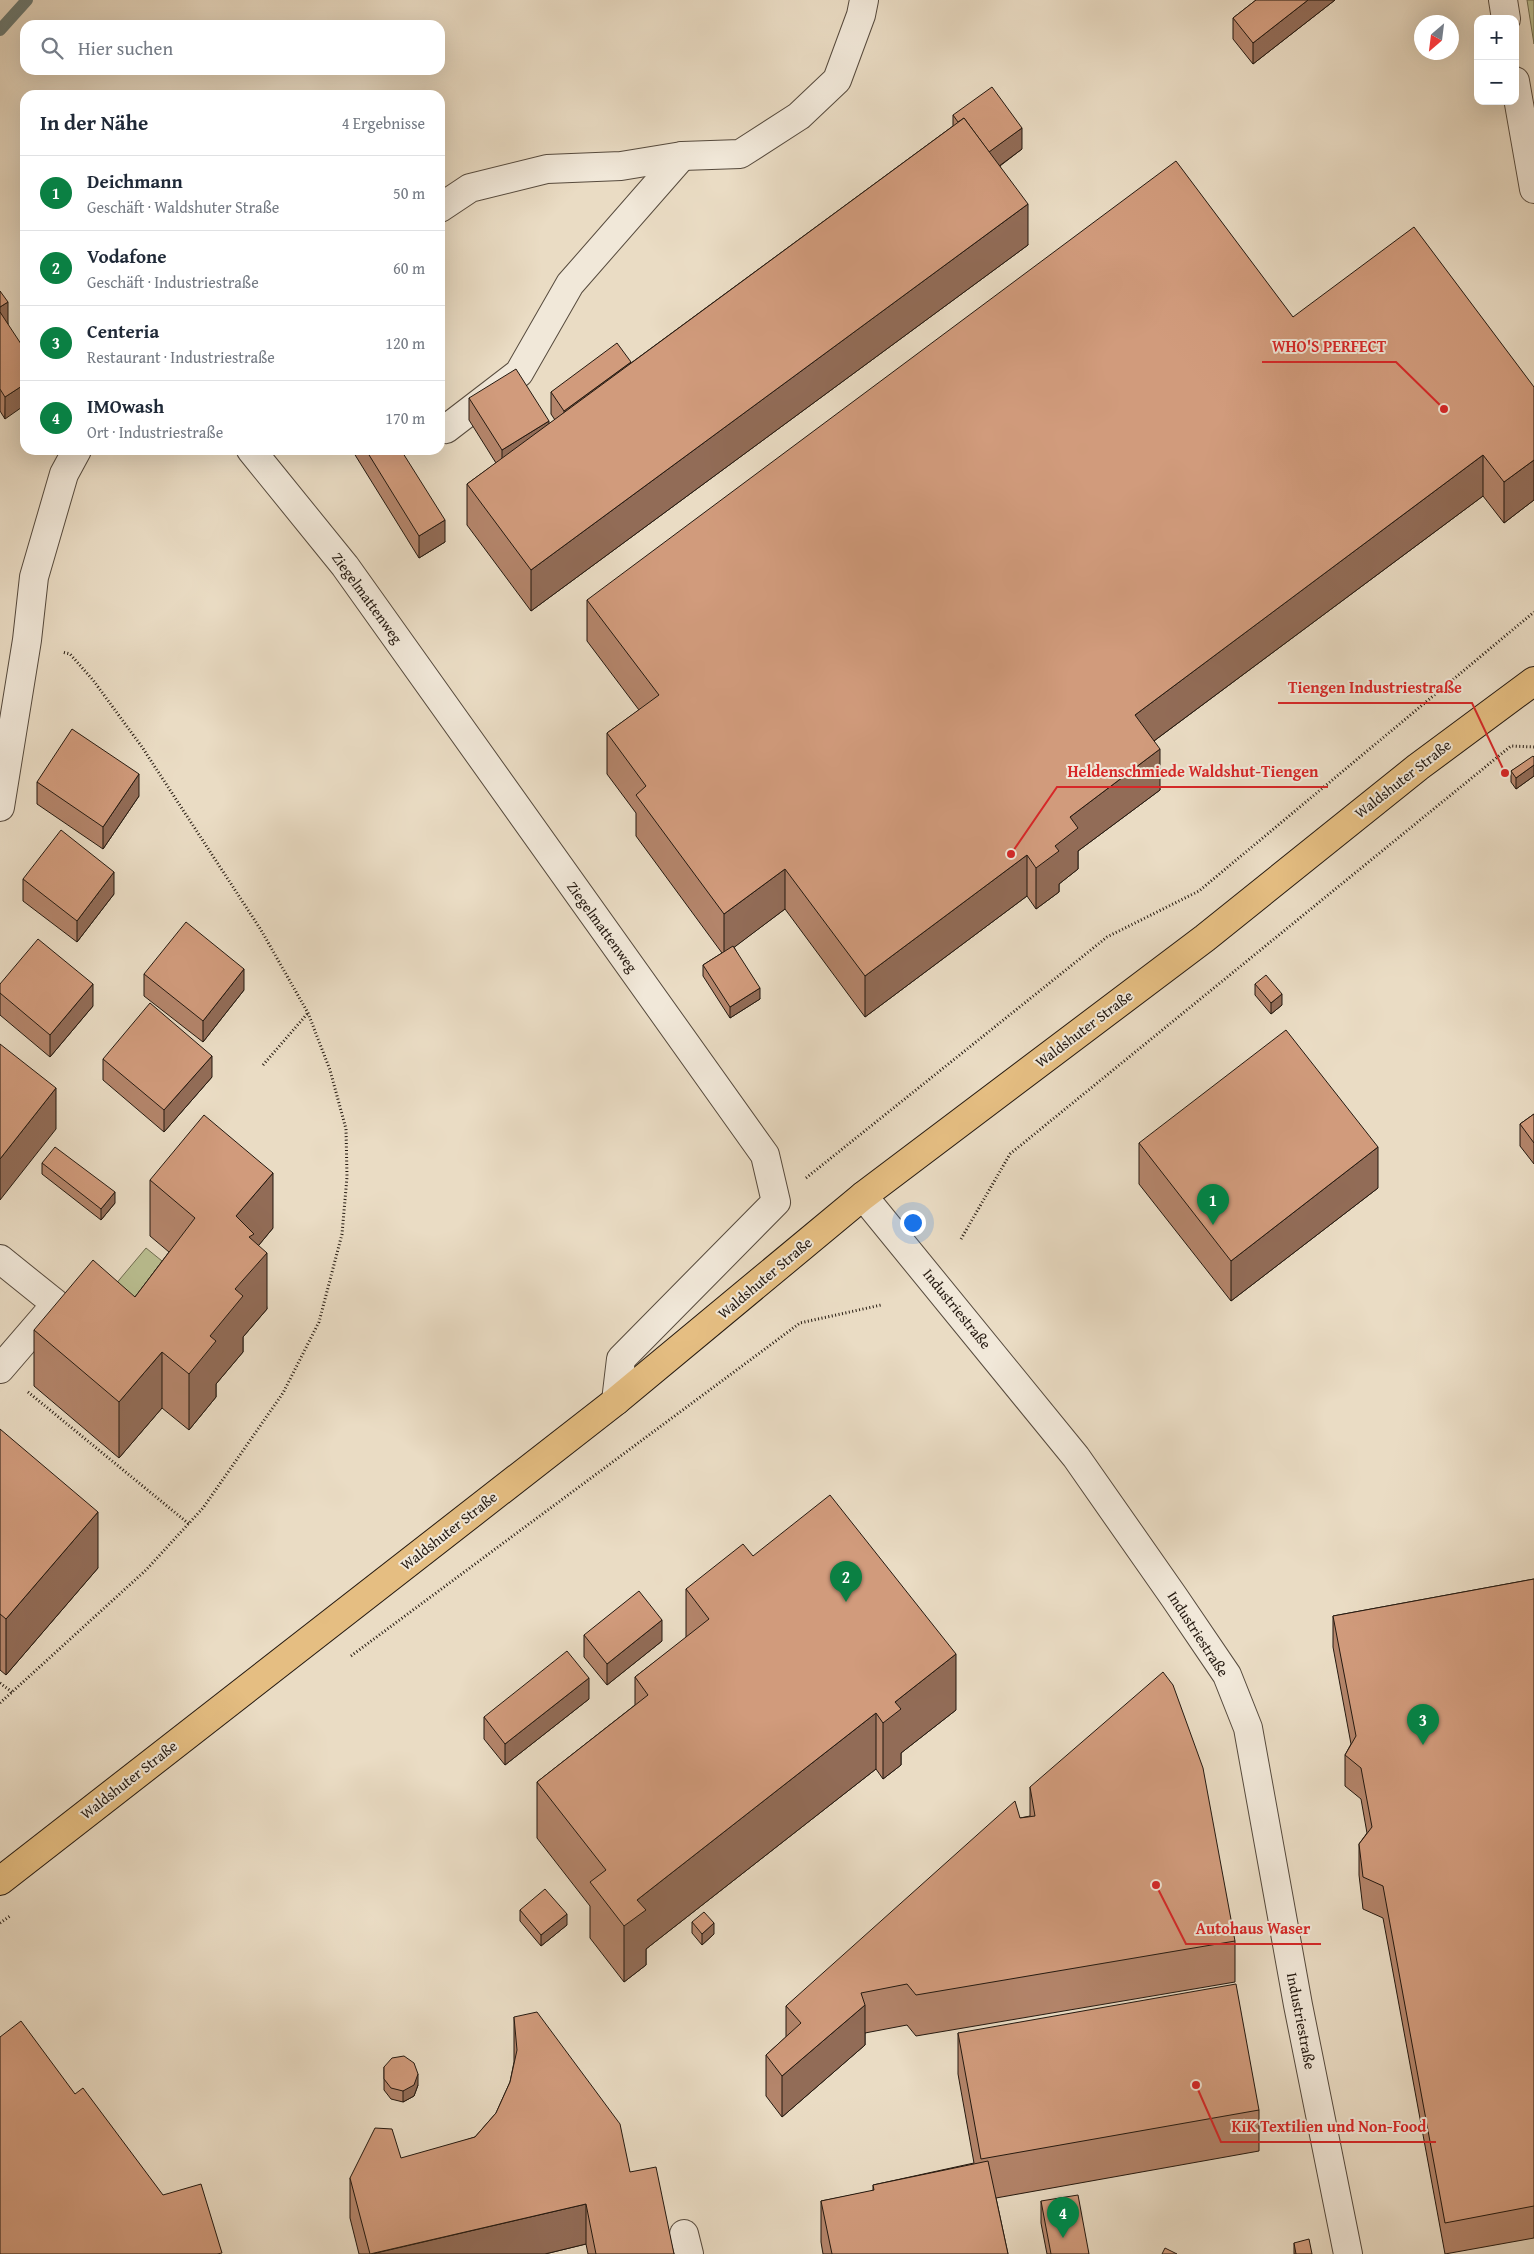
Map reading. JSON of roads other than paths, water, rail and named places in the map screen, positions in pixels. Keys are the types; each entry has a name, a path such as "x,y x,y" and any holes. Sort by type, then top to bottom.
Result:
{"main road":[{"name":"Waldshuter Straße","path":"0,1881 616,1402 863,1196 1205,938 1418,767 1534,680"}],"street":[{"path":"445,205 470,188 547,169 621,166 682,156 740,154 799,116 837,80 864,0"},
{"path":"1503,0 1505,15"},
{"path":"1519,105 1534,189"},
{"path":"445,428 519,373 570,284 682,156"},
{"path":"0,807 37,569 64,474 74,455"},
{"name":"Ziegelmattenweg","path":"255,455 351,574 765,1155 776,1202 621,1359 616,1402"},
{"name":"Industriestraße","path":"863,1196 1076,1457 1227,1676 1248,1728 1298,2005 1348,2254"},
{"path":"0,1259 56,1304 0,1369"}],"waterway":[{"path":"0,30 27,0"}],"place":[{"name":"WHO'S PERFECT","path":"1444,409"},
{"name":"Tiengen Industriestraße","path":"1505,773"},
{"name":"Heldenschmiede Waldshut-Tiengen","path":"1011,854"},
{"name":"Deichmann","path":"1213,1225"},
{"name":"Vodafone","path":"846,1602"},
{"name":"Centeria","path":"1423,1745"},
{"name":"Autohaus Waser","path":"1156,1885"},
{"name":"KiK Textilien und Non-Food","path":"1196,2085"},
{"name":"IMOwash","path":"1063,2238"}]}
